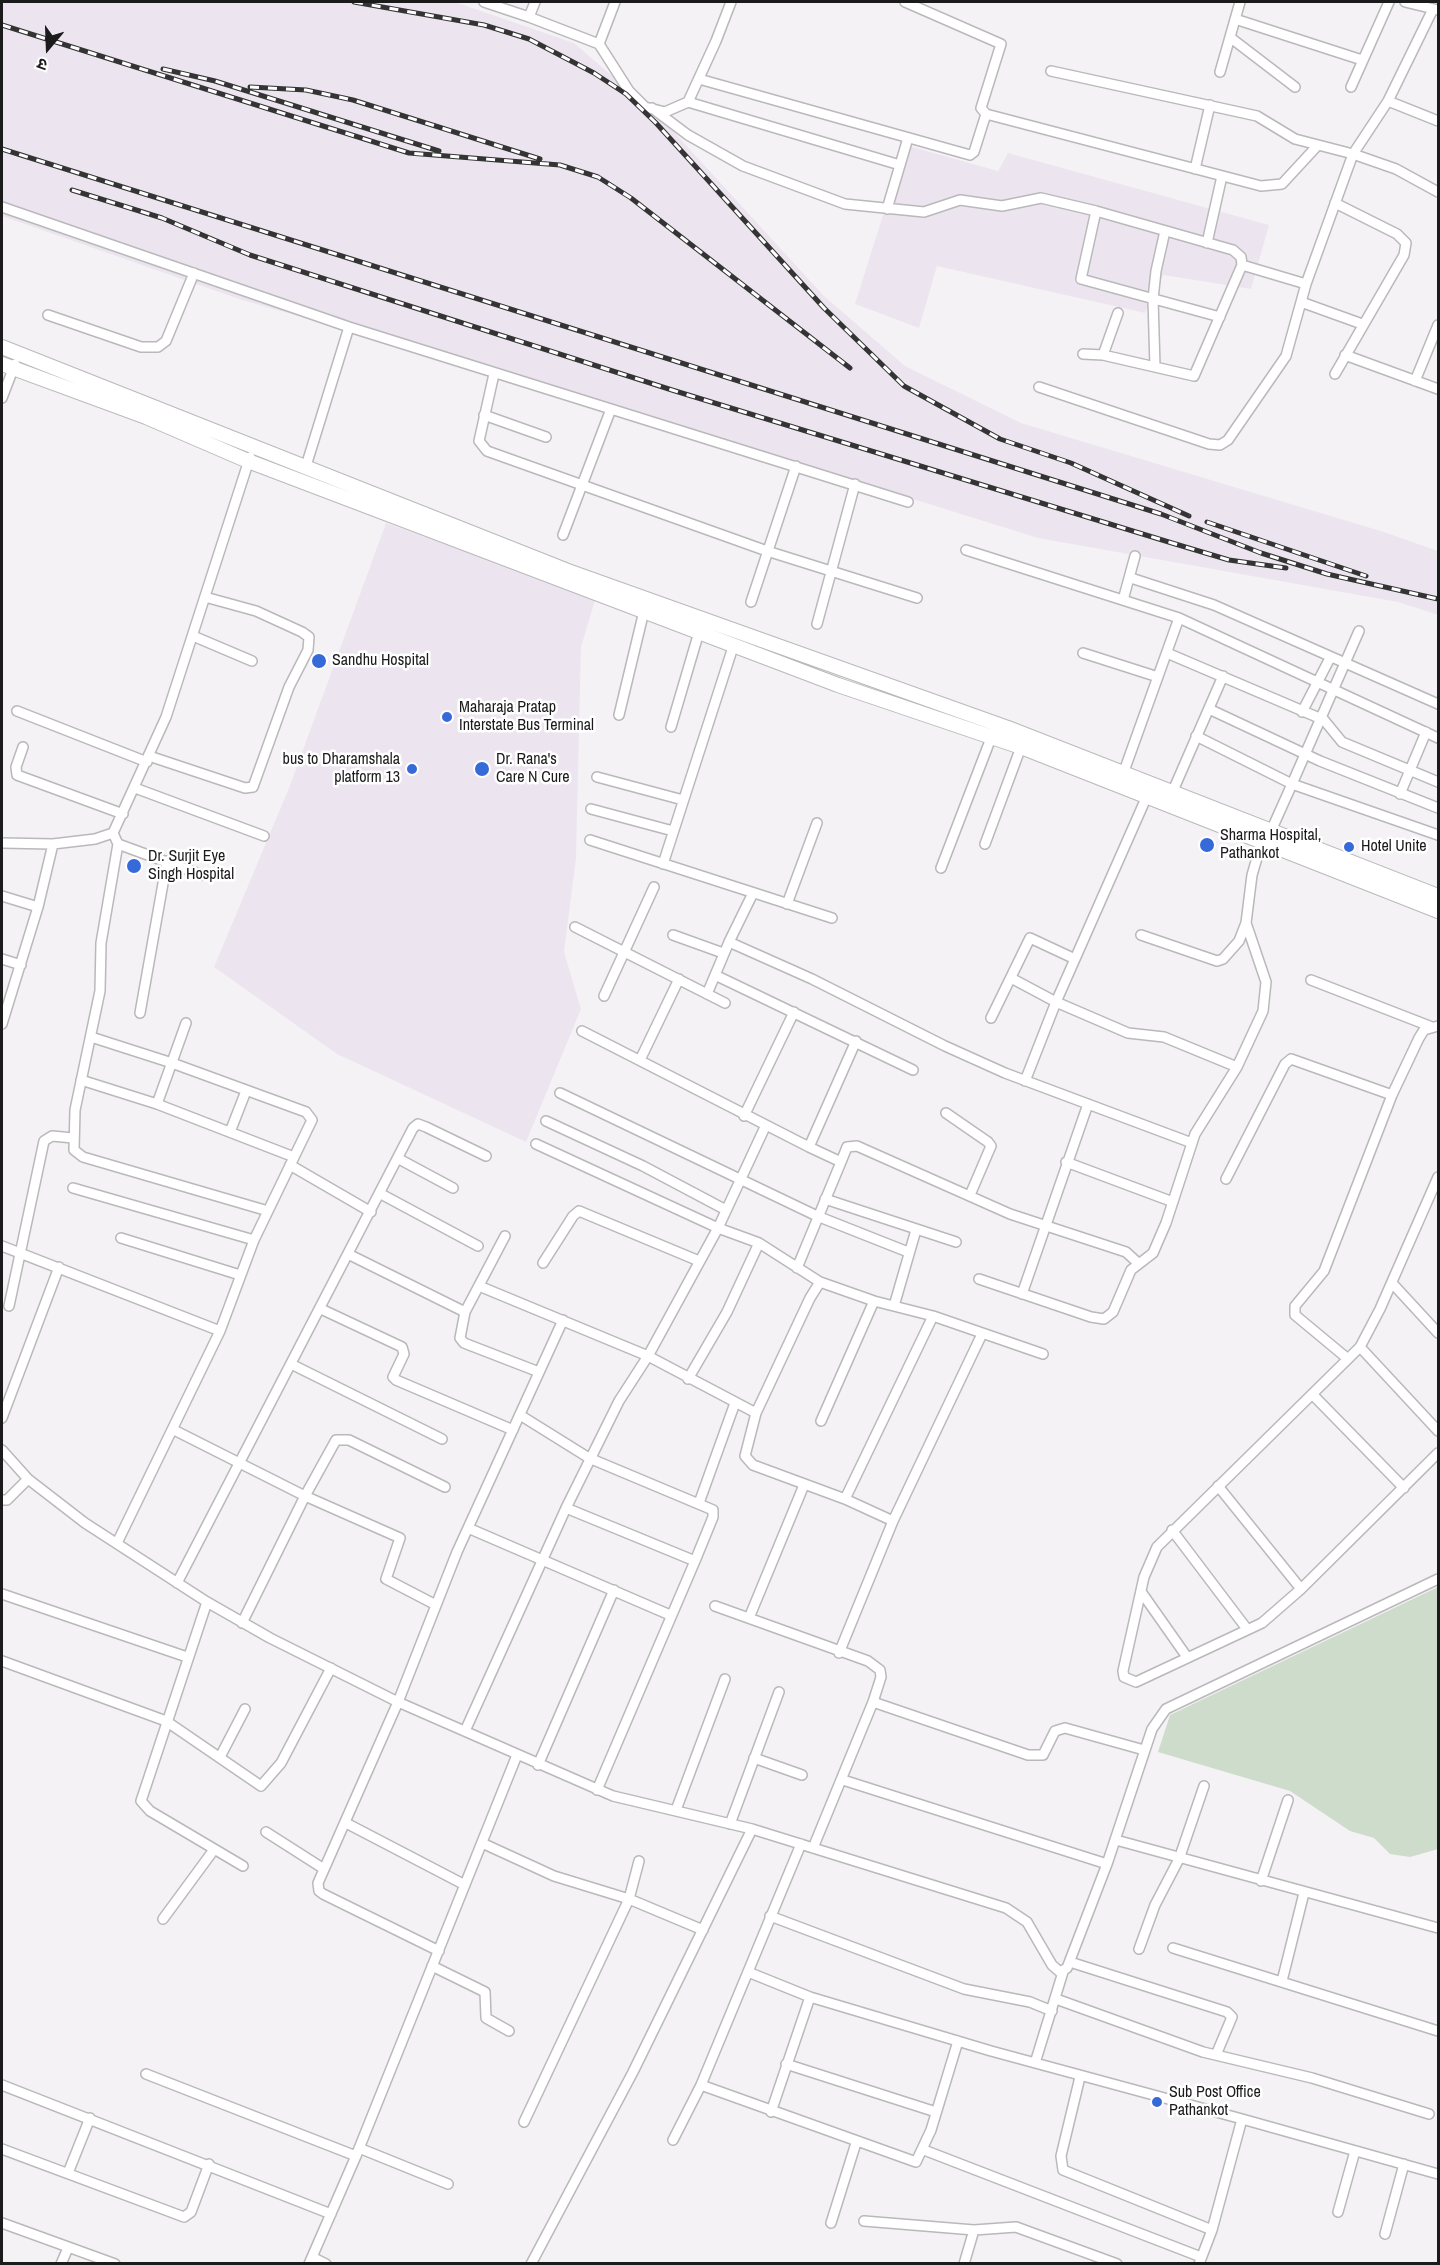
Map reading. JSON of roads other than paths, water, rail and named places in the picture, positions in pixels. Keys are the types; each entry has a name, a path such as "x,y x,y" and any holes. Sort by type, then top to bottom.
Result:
{"main road":[{"path":"2,347 568,571 1008,728 1172,793 1438,911"},
{"path":"7,367 146,417 248,461 838,685 1021,747 1147,796 1438,896"}],"street":[{"path":"484,2 599,44 629,91 643,105 668,112 688,102 728,2"},
{"path":"529,17 535,2"},
{"path":"599,44 615,2"},
{"path":"904,2 1002,44 981,108 986,114 1261,186 1277,186 1284,182 1318,145"},
{"path":"1220,72 1240,2"},
{"path":"1351,87 1389,2"},
{"path":"1039,387 1209,444 1220,446 1228,440 1286,356 1306,284 1353,154 1388,101 1436,10 1405,2"},
{"path":"1235,20 1362,60"},
{"path":"1231,38 1295,87"},
{"path":"1052,71 1257,116 1295,139 1353,154 1396,169 1438,192"},
{"path":"699,79 970,155 974,152 986,114"},
{"path":"1388,101 1438,121"},
{"path":"688,102 900,165"},
{"path":"1195,169 1210,105"},
{"path":"652,108 688,135 743,166 845,204 924,212 960,201 1002,206 1041,198 1096,211 1233,250 1240,257 1242,265 1194,376 1103,355 1083,354"},
{"path":"887,209 908,138"},
{"path":"1208,243 1222,176"},
{"path":"1335,203 1397,234 1406,243 1404,255 1335,374"},
{"path":"2,207 349,327 908,502"},
{"path":"1096,211 1081,278 1220,317"},
{"path":"1155,367 1153,299 1156,271 1165,231"},
{"path":"1242,265 1306,284"},
{"path":"48,315 141,346 158,347 166,341 194,273"},
{"path":"1301,302 1362,324"},
{"path":"1103,355 1118,313"},
{"path":"1416,381 1438,325"},
{"path":"306,466 349,327"},
{"path":"2,398 7,367 18,354"},
{"path":"1345,355 1438,389"},
{"path":"494,374 479,441 487,451 767,551 917,598"},
{"path":"562,535 583,486 611,409"},
{"path":"484,415 546,437"},
{"path":"2,843 53,844 95,840 113,832 166,717 254,445"},
{"path":"751,602 796,466"},
{"path":"817,624 855,484"},
{"path":"966,550 1179,618 1438,738"},
{"path":"1124,600 1135,556"},
{"path":"1131,578 1214,604 1330,658 1438,704"},
{"path":"17,711 148,759 245,788 253,787 288,687 308,650 309,637 294,627 256,611 205,597"},
{"path":"618,715 644,611"},
{"path":"1123,774 1179,618"},
{"path":"1141,935 1217,961 1223,959 1239,941 1246,923 1252,875 1267,836 1359,631"},
{"path":"671,727 699,632"},
{"path":"193,636 252,661"},
{"path":"663,864 734,644"},
{"path":"1083,653 1158,677"},
{"path":"1167,653 1321,719 1342,742 1438,782"},
{"path":"1302,712 1330,658"},
{"path":"1172,793 1223,676"},
{"path":"1209,709 1305,755 1438,808"},
{"path":"1400,794 1426,732"},
{"path":"1196,736 1292,784 1438,836"},
{"path":"941,868 991,738"},
{"path":"23,747 16,767 17,775 123,814"},
{"path":"985,844 1021,747"},
{"path":"597,777 683,800"},
{"path":"135,788 264,836"},
{"path":"1025,1081 1056,1002 1147,796"},
{"path":"591,809 673,831"},
{"path":"787,903 817,823"},
{"path":"113,832 118,844 101,943 100,991 81,1080 73,1138 74,1150 78,1155 268,1211"},
{"path":"590,840 832,918"},
{"path":"2,1021 38,907 53,844"},
{"path":"118,844 202,875"},
{"path":"140,1013 167,861"},
{"path":"604,996 654,887"},
{"path":"707,994 723,954 753,893"},
{"path":"2,896 38,907"},
{"path":"979,1279 1091,1317 1104,1319 1113,1312 1131,1270 1153,1254 1192,1143 1237,1066 1263,1011 1266,990 1264,974 1246,923"},
{"path":"575,927 725,1003"},
{"path":"673,935 723,954"},
{"path":"991,1018 1030,938 1075,959"},
{"path":"729,942 812,979 945,1046 1025,1081 1192,1143"},
{"path":"2,959 21,965"},
{"path":"715,975 914,1070"},
{"path":"1011,978 1056,1002 1128,1033 1164,1037 1237,1066"},
{"path":"640,1060 679,980"},
{"path":"1311,980 1435,1026"},
{"path":"744,1116 794,1012"},
{"path":"156,1104 186,1023"},
{"path":"1348,1359 1293,1311 1324,1271 1392,1095 1419,1038 1424,1030 1435,1026"},
{"path":"582,1031 765,1127 841,1162"},
{"path":"91,1037 172,1063 312,1117 254,1240 220,1331 174,1430 117,1543"},
{"path":"808,1147 856,1041"},
{"path":"1226,1179 1285,1064 1291,1059 1392,1095"},
{"path":"81,1080 156,1104 230,1132 292,1161 371,1212"},
{"path":"230,1132 246,1091"},
{"path":"560,1093 817,1216 908,1252"},
{"path":"1022,1294 1088,1104"},
{"path":"946,1113 991,1146 970,1195"},
{"path":"546,1121 643,1166 726,1210"},
{"path":"177,1583 381,1194 413,1128 418,1124 486,1156"},
{"path":"465,1731 590,1458 619,1401 648,1356 718,1228 765,1127"},
{"path":"9,1306 44,1141 52,1136 73,1138"},
{"path":"536,1144 718,1228 759,1243 820,1282 874,1301 933,1316 1043,1354"},
{"path":"797,1268 841,1162 848,1147 854,1145 1045,1226 1126,1252 1138,1263"},
{"path":"399,1159 453,1188"},
{"path":"1066,1162 1173,1202"},
{"path":"1438,1177 1392,1283 1360,1347 1172,1530 1151,1556 1123,1671 1124,1677 1136,1682 1269,1618 1438,1453"},
{"path":"73,1188 254,1240"},
{"path":"381,1194 478,1246"},
{"path":"825,1199 956,1242"},
{"path":"543,1263 573,1215 579,1211 699,1261"},
{"path":"894,1306 916,1230"},
{"path":"505,1236 465,1312 460,1338 464,1344 539,1372"},
{"path":"121,1238 240,1275"},
{"path":"688,1379 727,1312 759,1243"},
{"path":"2,1246 220,1331"},
{"path":"348,1254 465,1312"},
{"path":"2,1418 58,1268"},
{"path":"820,1282 810,1298 756,1413 746,1459 753,1465 844,1499 893,1521"},
{"path":"1392,1283 1438,1333"},
{"path":"479,1286 648,1356 756,1413"},
{"path":"821,1421 874,1301"},
{"path":"321,1309 402,1347 404,1354 393,1377 396,1380 513,1430"},
{"path":"844,1499 933,1316"},
{"path":"439,1951 319,1891 318,1883 398,1702 468,1528 563,1320"},
{"path":"839,1653 893,1521 982,1334"},
{"path":"1360,1347 1438,1431"},
{"path":"291,1364 442,1438"},
{"path":"1312,1394 1404,1488"},
{"path":"699,1503 735,1403"},
{"path":"520,1415 590,1458 699,1503 713,1510 714,1514 597,1790"},
{"path":"174,1430 305,1496 400,1538 386,1579 436,1605"},
{"path":"242,1623 305,1496 333,1444 340,1438 349,1440 446,1487"},
{"path":"2,1450 28,1479 85,1523 177,1583 242,1623 398,1702 597,1790 801,1844 1006,1908 1027,1922 1052,1965 1057,1971 1063,1972"},
{"path":"2,1500 7,1500 28,1479"},
{"path":"749,1618 804,1485"},
{"path":"1218,1486 1301,1589"},
{"path":"566,1508 695,1561"},
{"path":"468,1528 670,1616"},
{"path":"1172,1530 1247,1629"},
{"path":"1035,2063 1063,1972 1070,1962 1116,1840 1144,1750 1156,1720 1166,1709 1438,1579"},
{"path":"538,1765 614,1590"},
{"path":"1142,1593 1187,1656"},
{"path":"2,1594 188,1657"},
{"path":"207,1602 141,1801 150,1811 213,1851 243,1866"},
{"path":"715,1606 868,1662 880,1670 881,1677 873,1702 843,1780 813,1848"},
{"path":"2,1660 166,1721 220,1757 255,1784 265,1785 281,1763 331,1668"},
{"path":"676,1810 725,1679"},
{"path":"730,1824 778,1692"},
{"path":"873,1702 1028,1755 1042,1755 1056,1731 1065,1728 1144,1750"},
{"path":"220,1757 245,1709"},
{"path":"326,2264 310,2260 357,2152 517,1755"},
{"path":"754,1758 802,1775"},
{"path":"843,1780 1107,1864"},
{"path":"1139,1949 1155,1905 1179,1859 1204,1786"},
{"path":"1261,1881 1288,1800"},
{"path":"346,1823 465,1885"},
{"path":"531,2264 633,2072 752,1830"},
{"path":"266,1832 324,1869"},
{"path":"1116,1840 1438,1928"},
{"path":"482,1844 554,1876 629,1899 703,1930"},
{"path":"673,2140 701,2085 801,1844"},
{"path":"163,1919 213,1851"},
{"path":"524,2122 629,1899 639,1861"},
{"path":"1282,1981 1304,1893"},
{"path":"770,1916 964,1989 1023,2001 1052,2011"},
{"path":"1173,1948 1438,2031"},
{"path":"1070,1962 1227,2012 1232,2017 1216,2055"},
{"path":"432,1966 482,1989 486,1996 486,2018 509,2031"},
{"path":"748,1972 810,1997 1080,2077 1242,2119 1438,2174"},
{"path":"771,2112 810,1997"},
{"path":"1056,1999 1129,2027 1216,2055 1312,2078 1430,2114"},
{"path":"701,2085 856,2143 916,2162 924,2150 958,2041"},
{"path":"786,2064 936,2112"},
{"path":"146,2074 448,2184"},
{"path":"1080,2077 1061,2156 1063,2170 1212,2230"},
{"path":"2,2085 209,2164 331,2214"},
{"path":"68,2173 90,2118"},
{"path":"924,2150 1200,2260 1212,2230 1242,2119"},
{"path":"831,2223 856,2143"},
{"path":"2,2149 184,2217 191,2212 209,2164"},
{"path":"1338,2212 1355,2151"},
{"path":"1385,2234 1404,2164"},
{"path":"864,2221 974,2230 1016,2227 1117,2264"},
{"path":"2,2223 115,2264"},
{"path":"963,2264 974,2230"},
{"path":"61,2264 68,2248"}],"railway":[{"path":"354,2 484,25 529,39 594,73 626,94 656,123 824,308 904,386 1000,439 1071,463 1189,516"},
{"path":"2,25 409,153 560,165 598,177 631,198 850,368"},
{"path":"163,69 215,81 439,151"},
{"path":"250,87 306,90 353,100 540,159"},
{"path":"2,149 1161,514 1261,553 1327,574 1438,599"},
{"path":"72,190 162,218 250,255 672,390 1229,560 1286,568"},
{"path":"1207,522 1366,576"}],"place":[{"name":"Sandhu Hospital","path":"319,661"},
{"name":"Maharaja Pratap Interstate Bus Terminal","path":"447,717"},
{"name":"bus to Dharamshala platform 13","path":"412,769"},
{"name":"Dr. Rana's Care N Cure","path":"482,769"},
{"name":"Sharma Hospital, Pathankot","path":"1207,845"},
{"name":"Hotel Unite","path":"1349,847"},
{"name":"Dr. Surjit Eye Singh Hospital","path":"134,866"},
{"name":"Sub Post Office Pathankot","path":"1157,2102"}]}
